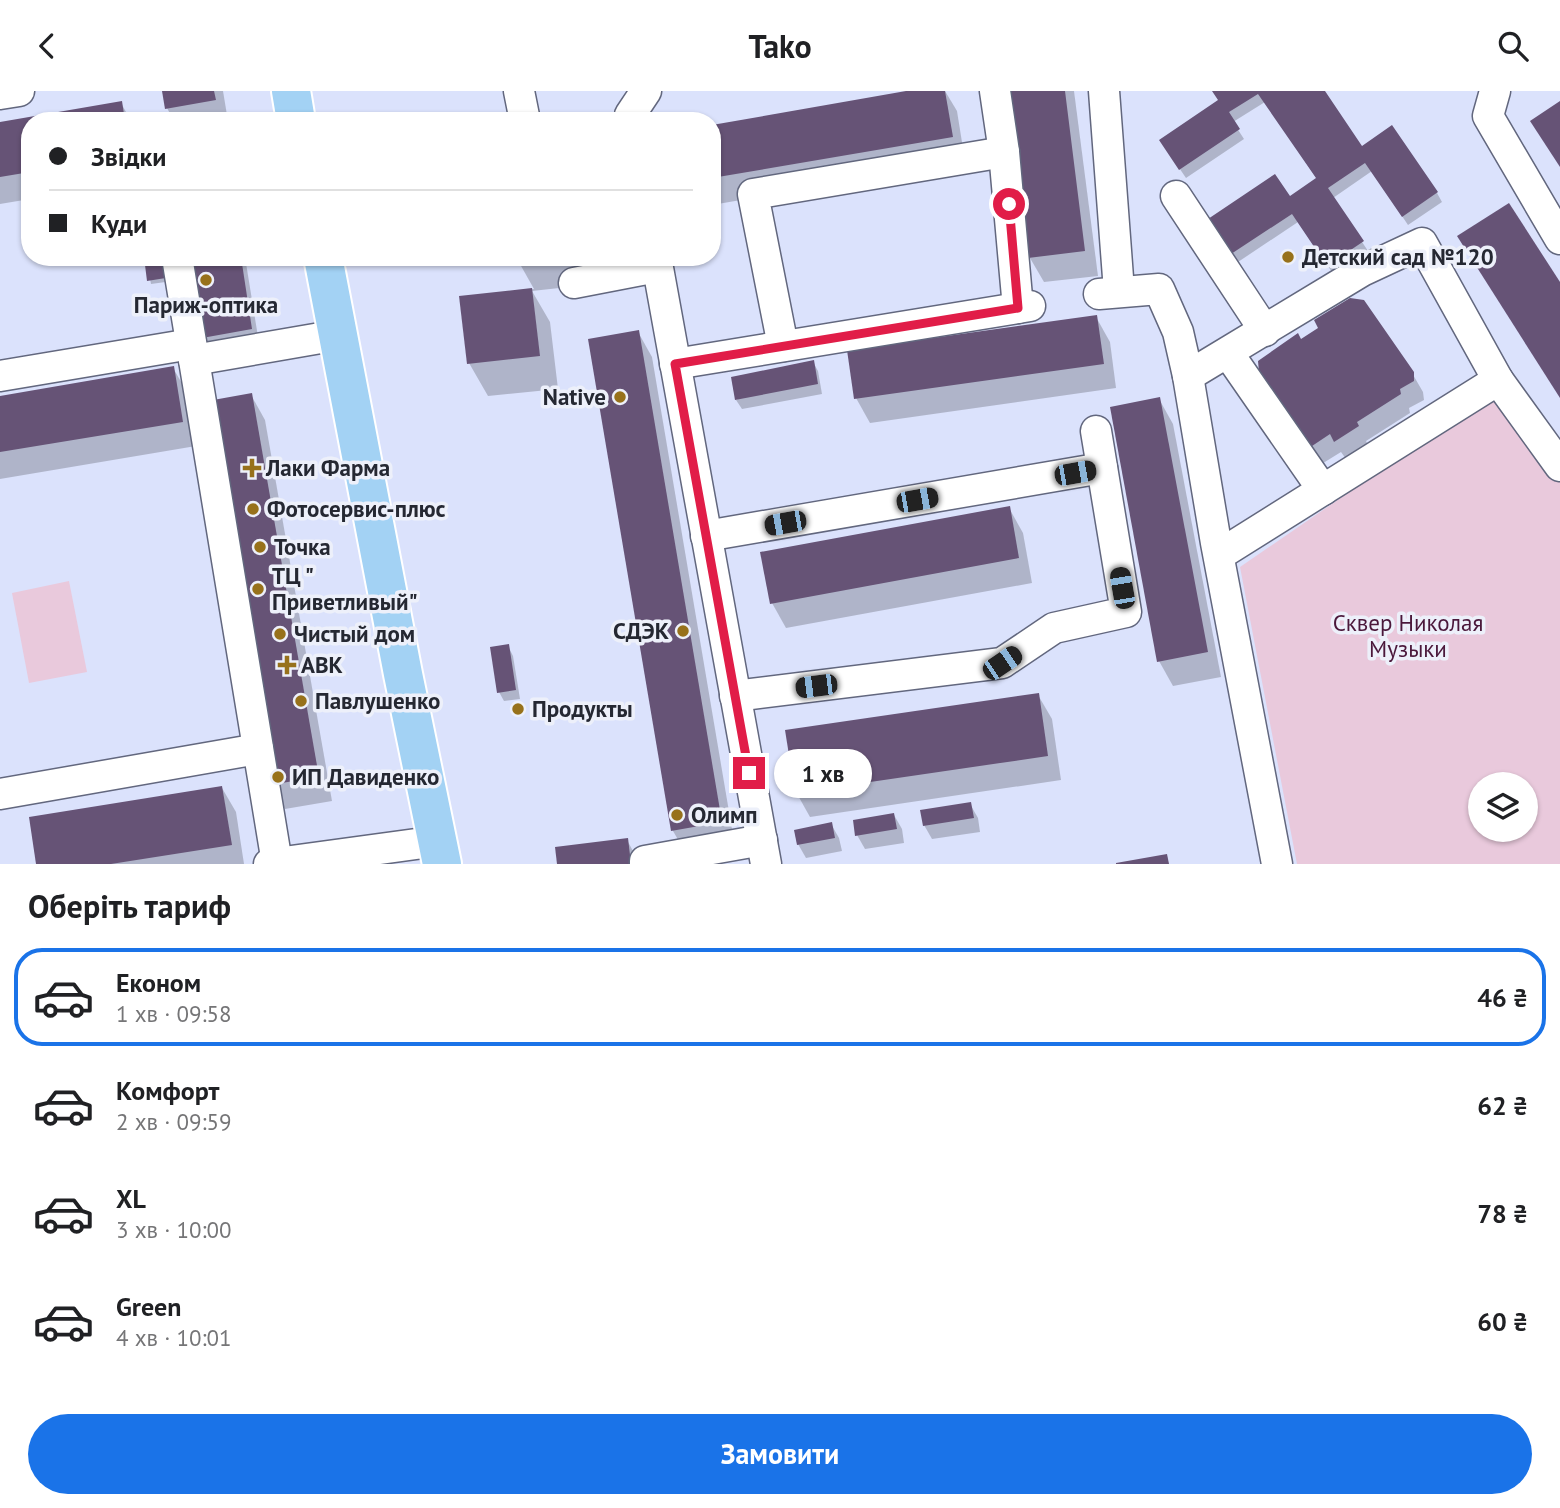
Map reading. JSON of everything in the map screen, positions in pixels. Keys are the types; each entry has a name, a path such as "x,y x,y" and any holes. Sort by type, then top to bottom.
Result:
{"main road":[{"path":"291,91 294,112"},
{"path":"325,266 440,852"}],"lane":[{"path":"0,94 19,91"},
{"path":"519,91 523,112"},
{"path":"632,112 646,91"},
{"path":"675,364 1024,307 995,91"},
{"path":"1104,91 1109,293 1159,289 1178,332 1277,864"},
{"path":"1495,91 1488,116 1560,239"},
{"path":"783,346 752,194 1004,152"},
{"path":"1176,196 1265,331"},
{"path":"1188,376 1362,271 1422,243 1498,380 1560,466"},
{"path":"178,266 258,749 273,863 440,852"},
{"path":"574,283 641,266"},
{"path":"645,864 645,861 764,852 658,266"},
{"path":"0,376 338,335"},
{"path":"1228,353 1323,490"},
{"path":"1219,555 1498,380"},
{"path":"735,697 1002,663 1054,628 1126,612 1096,431"},
{"path":"706,536 1102,468"},
{"path":"0,794 258,749"}],"green space":[{"name":"Сквер Николая Музыки","path":"1495,392 1560,482 1560,864 1297,864 1240,567"},
{"path":"69,581 87,672 29,683 12,593"}],"building":[{"path":"162,91 214,91 216,100 165,109"},
{"path":"906,91 945,91 953,137 721,176 721,123"},
{"path":"1007,91 1065,91 1085,251 1028,258"},
{"path":"1212,91 1325,91 1362,146 1392,125 1438,192 1402,217 1365,163 1328,188 1364,241 1327,266 1292,214 1231,254 1208,219 1275,174 1290,196 1316,178 1258,94 1229,112 1240,129 1179,170 1159,140 1218,100"},
{"path":"122,101 124,112 58,112"},
{"path":"1560,101 1560,167 1530,121"},
{"path":"21,118 21,174 0,177 0,122"},
{"path":"1509,203 1560,282 1560,398 1457,236"},
{"path":"145,266 170,266 172,277 147,281"},
{"path":"190,266 242,266 252,329 202,338"},
{"path":"532,288 540,356 467,364 459,296"},
{"path":"1350,298 1364,300 1414,372 1414,381 1400,389 1401,394 1357,422 1359,426 1334,442 1330,434 1309,448 1259,372 1258,361 1298,333 1301,339 1318,328 1314,320"},
{"path":"1097,315 1104,364 854,399 847,350"},
{"path":"639,330 722,822 671,831 588,339"},
{"path":"814,360 818,384 735,400 731,377"},
{"path":"174,366 183,422 0,452 0,396"},
{"path":"252,393 319,777 269,785 202,402"},
{"path":"1160,397 1208,652 1157,662 1110,407"},
{"path":"1010,506 1019,558 770,604 760,552"},
{"path":"509,644 516,690 497,693 490,647"},
{"path":"1039,693 1048,756 795,793 785,730"},
{"path":"222,786 232,845 111,864 36,864 29,817"},
{"path":"971,802 974,818 923,826 920,810"},
{"path":"894,813 897,829 855,836 853,820"},
{"path":"832,822 835,838 797,845 794,830"},
{"path":"628,838 631,864 557,864 555,847"},
{"path":"1167,854 1169,864 1116,864 1116,863"}],"place":[{"name":"Детский сад №120","path":"1288,257"},
{"name":"Париж-оптика","path":"206,280"},
{"name":"Native","path":"620,397"},
{"name":"Лаки Фарма","path":"252,468"},
{"name":"Фотосервис-плюс","path":"253,509"},
{"name":"Точка","path":"260,547"},
{"name":"ТЦ \" Приветливый\"","path":"258,589"},
{"name":"СДЭК","path":"683,631"},
{"name":"Чистый дом","path":"280,634"},
{"name":"АВК","path":"287,665"},
{"name":"Павлушенко","path":"301,701"},
{"name":"Продукты","path":"518,709"},
{"name":"ИП Давиденко","path":"278,777"},
{"name":"Олимп","path":"677,815"}],"route":[{"path":"749,773 675,364 1018,308 1009,204"}]}
